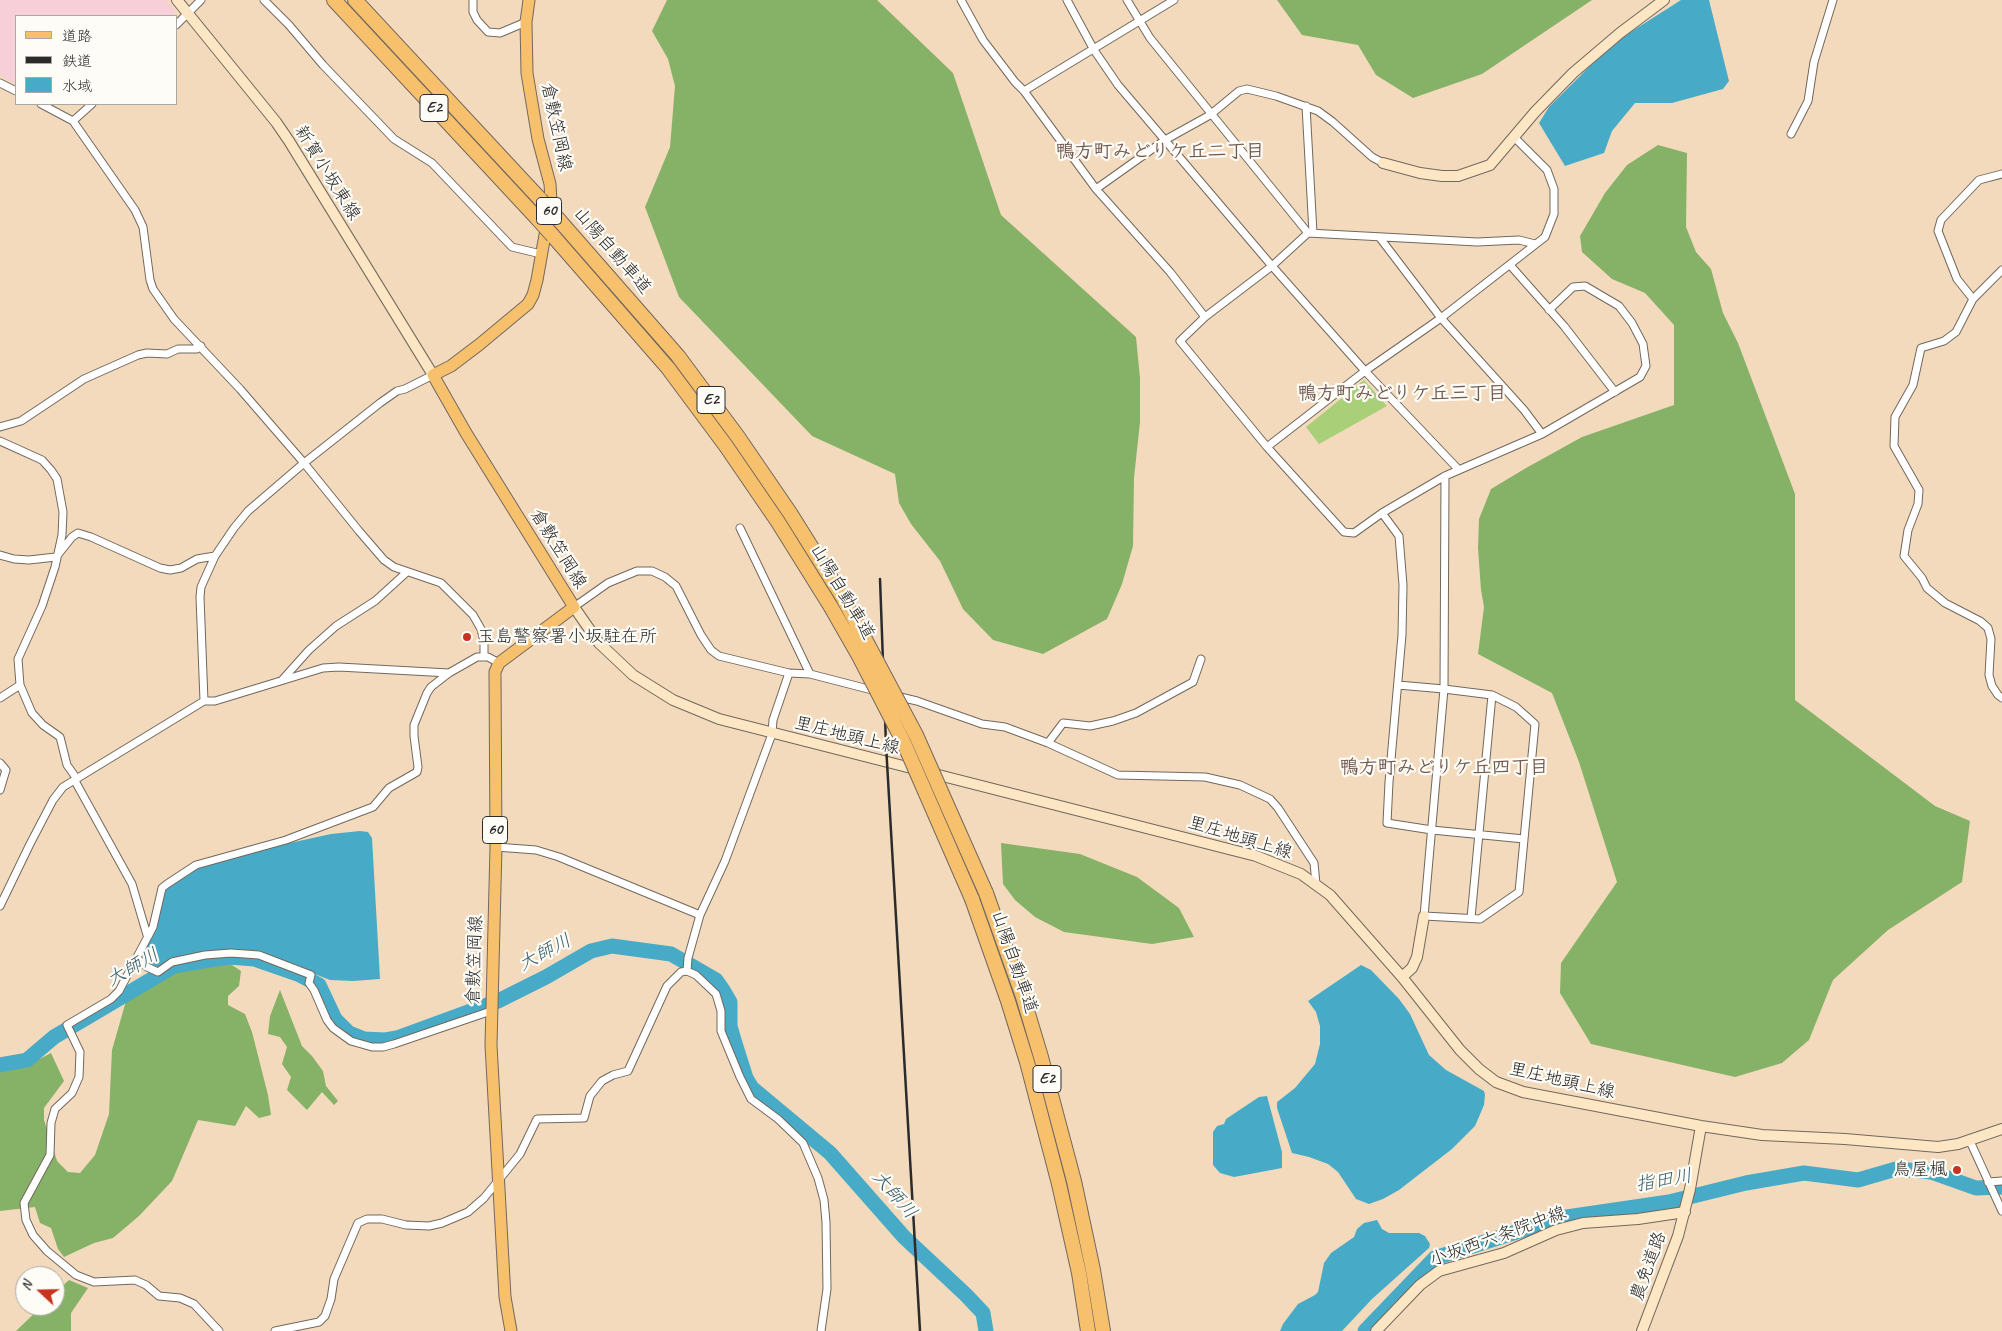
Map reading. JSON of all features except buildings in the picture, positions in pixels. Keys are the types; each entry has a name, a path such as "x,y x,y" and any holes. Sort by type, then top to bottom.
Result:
{"highway":[{"name":"山陽自動車道","path":"334,0 535,216 668,368 726,446 778,522 859,656 903,741 972,900 990,947 1027,1062 1059,1184 1079,1273 1088,1331"},
{"name":"山陽自動車道","path":"355,0 540,198 678,356 738,437 790,513 842,596 916,735 986,893 1024,997 1074,1181 1093,1270 1103,1331"}],"main road":[{"name":"新賀小坂東線","path":"178,0 289,141 434,375"},
{"name":"倉敷笠岡線","path":"511,1331 504,1297 492,1075 491,1006 496,847 495,672 499,663 574,607 466,433 434,375 451,366 528,304 533,295 537,280 540,254 551,200 550,184 538,139 527,73 526,22 529,0"},
{"path":"1383,163 1420,173 1458,176 1490,165 1515,138 1535,112 1573,73 1620,33 1664,0"},
{"name":"里庄地頭上線","path":"574,607 599,643 633,675 653,689 694,710 772,734 1256,856 1301,874 1330,895 1402,977 1460,1050 1479,1069 1496,1082 1523,1092 1701,1126 1762,1135 1845,1139 1938,1147 2002,1129"},
{"path":"1402,977 1412,968 1417,957 1424,916"},
{"path":"1686,1208 1701,1126"},
{"name":"小坂西六条院中線","path":"1376,1331 1420,1285 1439,1272 1504,1253 1556,1230 1582,1223 1638,1219 1686,1208"},
{"name":"農免道路","path":"1642,1331 1678,1236 1686,1208"}],"street":[{"path":"178,23 201,0"},
{"path":"264,0 289,25 323,66 394,139 432,163 512,247 540,254"},
{"path":"473,0 473,12 477,20 488,32 500,32 526,22"},
{"path":"961,0 983,40 1024,91 1096,189 1170,272 1205,317"},
{"path":"1067,0 1094,50 1118,85 1272,266 1306,302 1365,371 1458,469"},
{"path":"1127,0 1150,38 1210,115 1310,233"},
{"path":"1024,91 1174,0"},
{"path":"1791,134 1808,101 1814,62 1833,0"},
{"path":"0,83 15,90"},
{"path":"1096,189 1165,140 1210,115 1239,92 1247,90 1276,96 1318,111 1372,157 1383,163"},
{"path":"43,105 73,121 135,210 143,226 150,280 153,289 174,319 201,346 304,463 384,560 394,568 441,583 473,615 481,629 484,641 484,656"},
{"path":"73,121 91,105"},
{"path":"1306,106 1310,233"},
{"path":"1267,447 1365,371 1440,318 1545,237 1554,214 1554,188 1547,170 1515,138"},
{"path":"1973,299 1957,279 1938,231 1941,220 1978,180 2002,174"},
{"path":"1535,244 1519,240 1477,242 1310,233 1272,266 1205,317 1180,340 1267,447 1344,532 1354,533 1382,513 1445,476 1542,434 1640,377 1646,366 1640,338 1632,323 1618,306 1585,286 1573,287 1549,310"},
{"path":"1380,238 1440,318 1524,410 1542,434"},
{"path":"1510,265 1564,326 1615,392"},
{"path":"2002,270 1973,299 1956,332 1944,341 1921,348 1913,385 1896,417 1894,446 1919,490 1918,504 1908,530 1904,556 1922,578 1927,588 1945,603 1980,621 1988,628 1991,639 1989,676 1992,686 2002,698"},
{"path":"0,427 21,421 84,379 138,355 147,353 167,354 178,349 201,346"},
{"path":"204,701 200,598 205,576 216,556 248,511 304,463 397,391 434,375"},
{"path":"0,441 42,460 57,479 63,512 62,535 42,606 18,660 20,685 32,713 43,725 60,737 67,765 132,884 147,935"},
{"path":"1398,684 1444,690 1492,695 1516,707 1535,724 1518,892 1480,919 1424,916 1444,690 1445,476"},
{"path":"1382,513 1399,536 1403,585 1398,684 1387,823 1432,830 1524,839"},
{"path":"740,528 810,674"},
{"path":"0,555 14,559 29,560 56,557 72,537 78,533 160,568 170,570 181,568 197,559 216,556"},
{"path":"574,607 608,583 637,570 652,571 665,577 676,586 701,635 711,650 719,656 790,673 810,674 917,701 982,724 1005,728 1048,742 1118,775 1205,777 1240,785 1270,799 1278,808 1314,863 1316,884"},
{"path":"282,681 309,650 336,626 375,601 407,572"},
{"path":"219,1331 194,1304 180,1298 159,1296 146,1285 135,1280 94,1282 76,1276 47,1251 33,1235 26,1220 24,1203 50,1155 51,1123 55,1109 72,1093 79,1077 80,1052 69,1028 119,991 152,927 162,888 196,865 286,840 373,807 389,788 416,772 418,767 414,725 431,687 449,673 478,657 484,656 499,663"},
{"path":"1048,742 1063,723 1090,726 1114,721 1136,713 1193,682 1200,659"},
{"path":"0,906 53,800 63,787 204,701 215,701 316,670 338,667 449,673"},
{"path":"275,1331 319,1322 325,1316 331,1299 334,1279 358,1223 367,1219 382,1219 406,1225 429,1226 442,1224 468,1212 484,1198 520,1154 537,1119 584,1118 590,1096 602,1081 613,1075 628,1072 667,986 687,967 700,915 725,861 772,734 773,720 790,673"},
{"path":"0,698 20,685"},
{"path":"1471,918 1492,695"},
{"path":"0,763 6,770 0,790"},
{"path":"496,847 536,850 559,857 700,915"},
{"path":"137,958 158,972 172,962 205,955 231,953 251,954 294,968 311,975 310,979 323,1012 333,1028 351,1041 372,1047 394,1044 491,1006"},
{"path":"687,967 716,994 721,1011 721,1031 751,1099 778,1119 803,1143 818,1178 824,1200 826,1222 827,1290 821,1331"},
{"path":"1969,1139 2002,1211"},
{"path":"1989,1183 2002,1181"}],"shaded area":[{"path":"0,0 166,0 174,9 174,15 15,15 15,83 0,75"}],"green space":[{"path":"667,0 877,0 953,73 1001,215 1136,337 1140,378 1140,422 1134,478 1133,546 1122,584 1107,619 1043,654 993,640 963,609 940,561 911,524 899,503 895,474 812,436 679,297 645,207 670,147 675,86 668,59 652,31"},
{"path":"1277,0 1592,0 1482,74 1413,98 1376,75 1358,45 1302,35"},
{"path":"1658,145 1687,153 1686,227 1696,252 1711,269 1723,313 1738,343 1795,494 1795,700 1935,806 1970,821 1962,882 1888,930 1833,980 1809,1040 1782,1063 1735,1077 1591,1044 1560,993 1561,963 1617,882 1579,762 1552,693 1478,654 1484,607 1478,548 1479,519 1491,489 1582,437 1674,405 1674,325 1645,293 1612,279 1582,252 1580,236 1605,193 1627,165"},
{"path":"1364,380 1387,406 1319,444 1306,427"},
{"path":"1001,843 1080,854 1137,877 1179,908 1194,937 1152,944 1064,932 1035,917 1015,900 1003,884"},
{"path":"226,961 241,971 239,986 228,996 228,1005 245,1014 252,1032 268,1095 271,1115 259,1118 246,1106 235,1126 198,1120 172,1181 139,1216 113,1238 94,1243 64,1257 58,1249 51,1228 40,1223 35,1207 0,1211 0,1072 30,1064 51,1053 64,1081 44,1108 44,1120 57,1161 68,1172 80,1173 95,1155 109,1114 112,1050 126,1001 174,971"},
{"path":"280,990 302,1046 323,1071 326,1086 338,1101 334,1105 322,1092 307,1110 287,1090 291,1077 282,1064 287,1047 280,1037 268,1034 270,1016"},
{"path":"69,1280 88,1288 71,1313 71,1331 16,1331 32,1316 65,1316 65,1284"}],"water":[{"path":"1681,0 1709,0 1729,81 1723,89 1672,103 1635,103 1612,131 1604,153 1565,166 1539,123 1549,107 1590,66 1626,35"},
{"path":"368,832 372,838 380,979 330,980 261,953 245,950 216,951 172,959 157,967 140,958 165,889 194,869 285,844 331,834"},
{"path":"1361,965 1371,970 1399,999 1410,1014 1429,1055 1446,1070 1484,1091 1485,1095 1484,1105 1475,1126 1452,1149 1399,1190 1369,1204 1356,1199 1338,1172 1328,1164 1292,1153 1277,1108 1277,1102 1295,1088 1315,1064 1320,1044 1320,1026 1316,1012 1308,1001"},
{"path":"1267,1096 1282,1152 1282,1168 1234,1177 1220,1173 1213,1165 1213,1132 1217,1126 1224,1124 1226,1119 1259,1097"},
{"path":"1377,1220 1382,1229 1389,1233 1419,1233 1425,1236 1430,1244 1429,1248 1372,1299 1342,1331 1280,1331 1298,1304 1318,1292 1324,1263 1331,1253 1354,1237 1357,1229 1364,1223"}],"waterway":[{"name":"大師川","path":"0,1065 27,1060 54,1037 174,966 209,960 229,957 254,959 300,975 319,985 335,1019 349,1033 364,1039 385,1040 397,1038 498,1001 546,977 591,951 612,946 671,954 716,980 723,990 730,1002 730,1026 734,1040 746,1078 752,1088 830,1153 904,1237 983,1313 986,1331"},
{"name":"指田川","path":"1365,1331 1435,1258 1560,1218 1669,1202 1746,1183 1804,1173 1858,1180 1896,1169 1931,1172 1976,1188 2002,1187"}],"railway":[{"path":"880,579 886,745 920,1331"}],"place":[{"name":"玉島警察署小坂駐在所","path":"467,637"},
{"name":"鳥屋楓","path":"1957,1170"}],"district":[{"name":"鴨方町みどりケ丘二丁目","path":"1160,152"},
{"name":"鴨方町みどりケ丘三丁目","path":"1402,394"},
{"name":"鴨方町みどりケ丘四丁目","path":"1444,768"}]}
